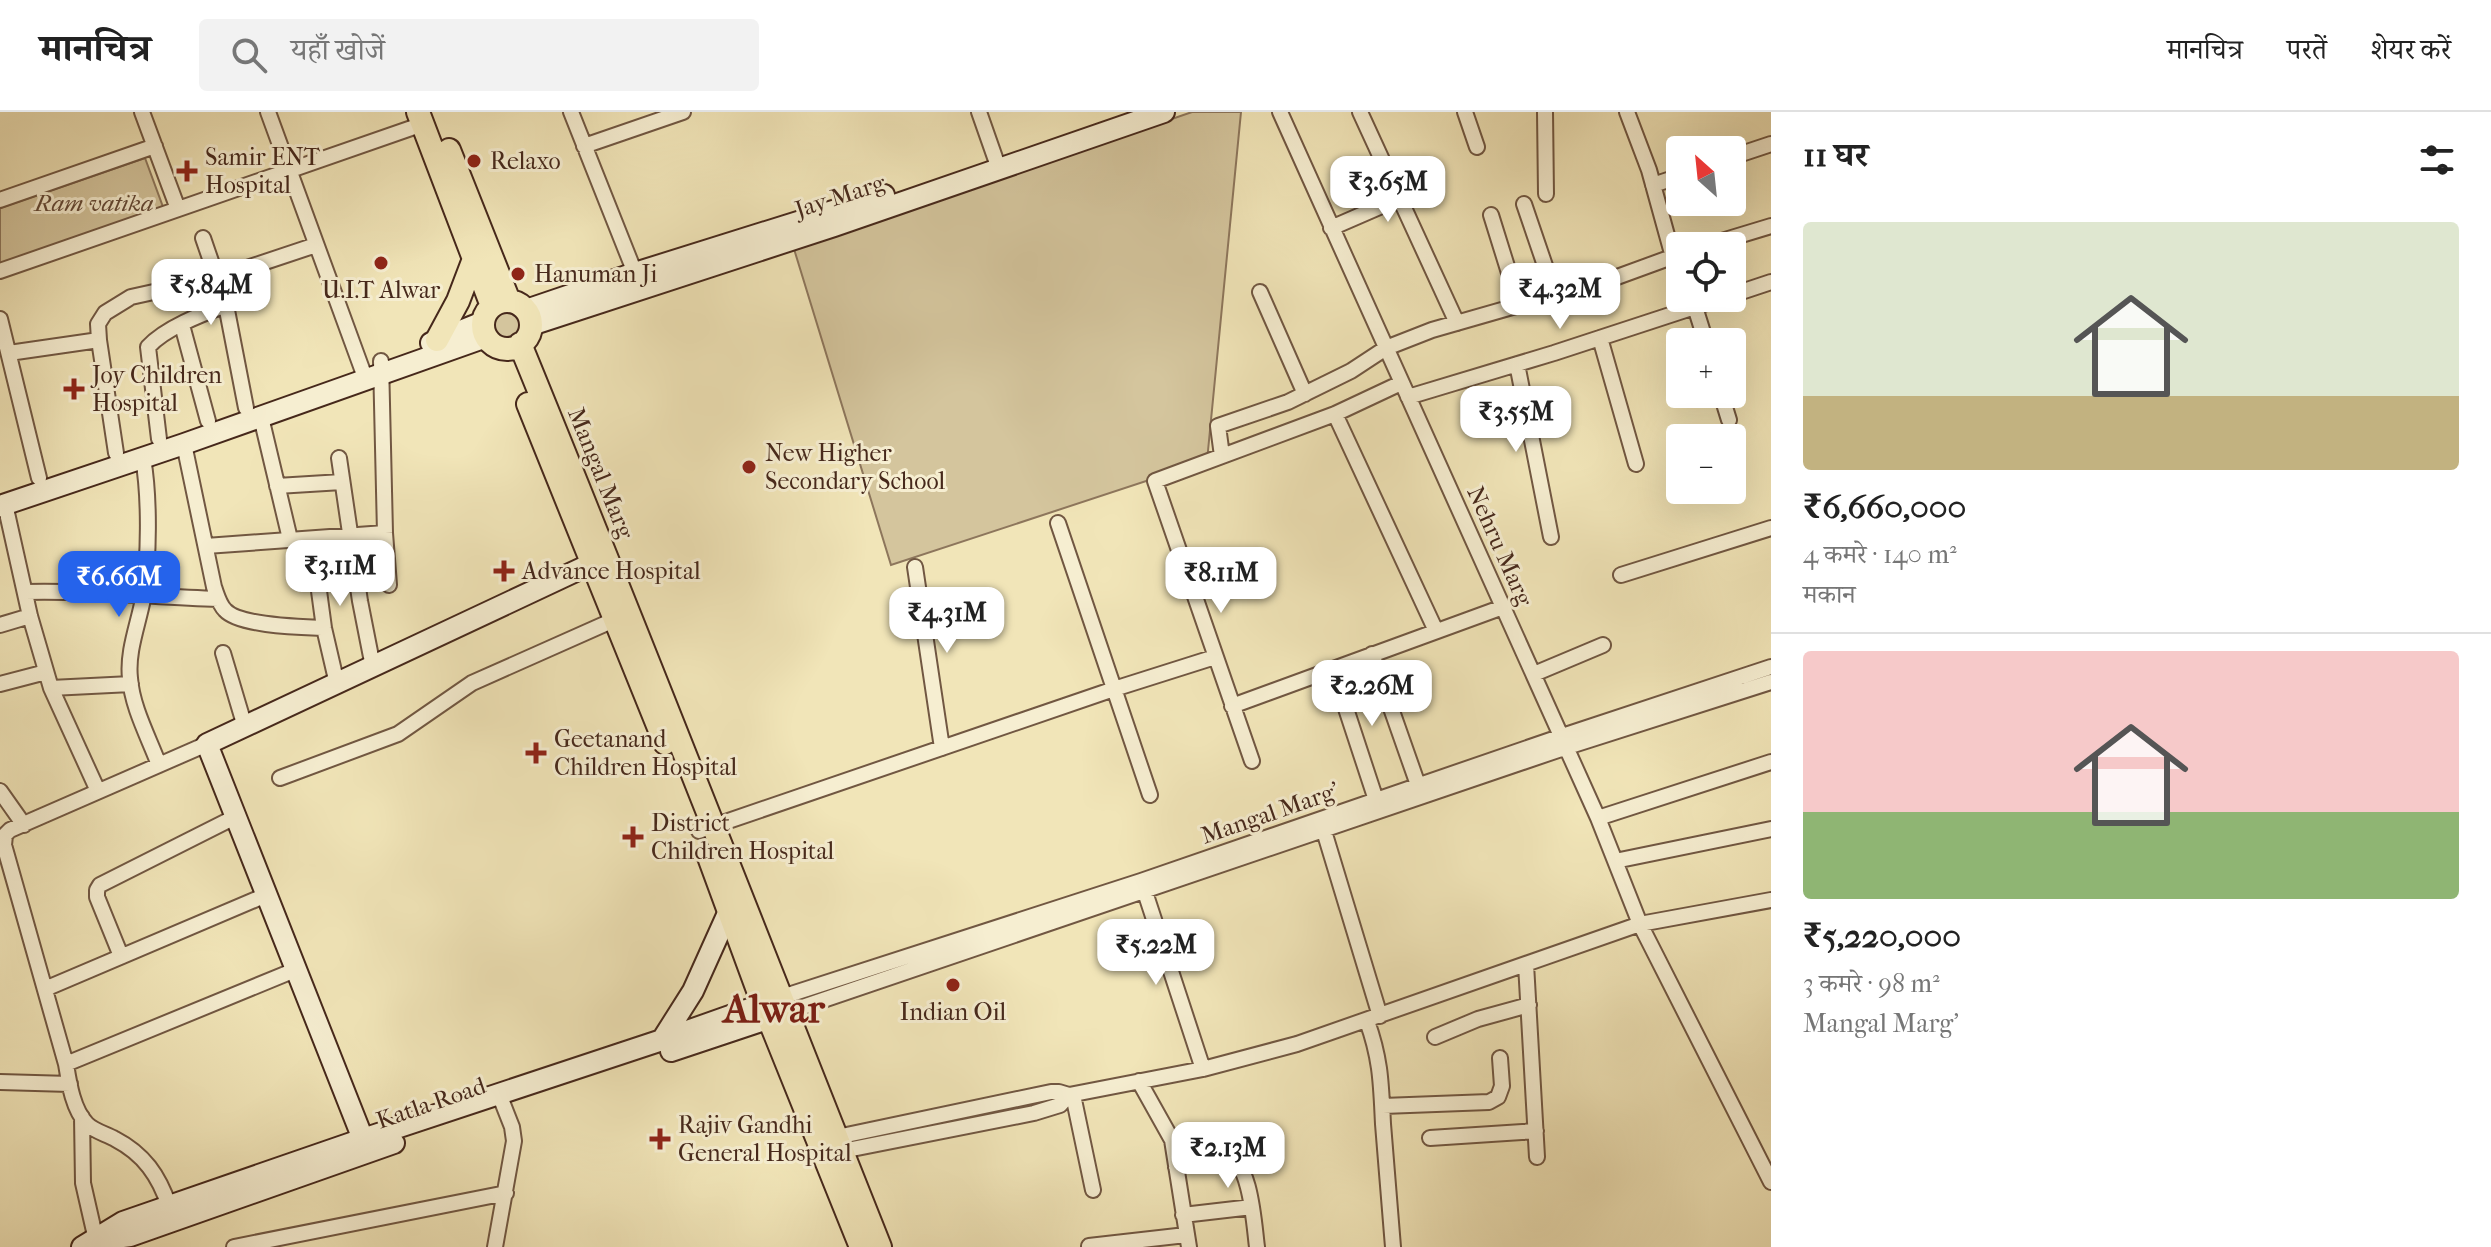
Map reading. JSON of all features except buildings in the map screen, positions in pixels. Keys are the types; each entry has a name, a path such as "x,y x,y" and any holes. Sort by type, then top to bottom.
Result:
{"main road":[{"name":"Jay Marg","path":"507,324 635,273 902,189 997,164 1124,112"},
{"name":"Jay Marg","path":"507,324 1164,112"},
{"name":"Mangal Marg","path":"425,116 474,259 507,324 593,563 706,829 776,1008 861,1247"},
{"name":"Mangal Marg","path":"425,116 507,324 653,671 706,829 729,911 839,1144 880,1247"},
{"path":"437,340 458,301 474,259"},
{"path":"372,371 437,340 507,324"},
{"path":"2,501 184,444 254,413 507,324"},
{"path":"2,501 39,478 208,421 254,413"},
{"path":"372,1141 295,970 207,744 593,563"},
{"path":"662,1040 700,977 729,911"},
{"name":"Katla Road","path":"501,1100 662,1040 776,1008"},
{"name":"Katla Road","path":"91,1242 130,1236 194,1206 372,1141 776,1008"},
{"name":"Katla Road","path":"91,1242 123,1222 169,1206 194,1206"}],"street":[{"path":"142,112 178,209"},
{"path":"268,112 316,245 372,371 389,585"},
{"path":"571,112 635,273"},
{"path":"584,146 683,112"},
{"path":"979,112 997,164"},
{"name":"Nehru Marg","path":"1280,112 1564,741 1640,924 1769,1173"},
{"path":"1360,112 1457,323"},
{"path":"1465,112 1477,147"},
{"path":"1545,112 1546,194"},
{"path":"1627,112 1668,232"},
{"path":"0,271 290,171 425,116"},
{"path":"1746,152 1771,144"},
{"path":"0,200 155,146"},
{"path":"1653,185 1666,181"},
{"path":"1331,228 1430,185"},
{"path":"1524,204 1555,295"},
{"path":"1491,215 1519,305"},
{"path":"1746,234 1771,226"},
{"path":"203,238 226,305 290,539"},
{"path":"116,453 99,340 98,324 105,313 131,297 217,278 316,245"},
{"path":"1222,456 1218,426 1259,414 1305,394 1351,371 1386,348 1432,330 1617,277 1666,260"},
{"path":"1746,290 1771,282"},
{"path":"1260,292 1305,394"},
{"path":"159,439 148,347 155,338 226,305"},
{"path":"1408,397 1680,312"},
{"path":"1,323 39,478"},
{"path":"182,325 208,421"},
{"path":"1600,338 1636,464"},
{"path":"9,353 99,340"},
{"path":"1517,364 1551,537"},
{"path":"1252,761 1155,481 1335,414 1401,383"},
{"path":"1725,408 1729,420"},
{"path":"1335,414 1436,631"},
{"path":"184,444 218,599 227,613 242,619 285,626 324,628"},
{"path":"143,458 148,494 143,596 130,662 131,684 159,765"},
{"path":"339,458 373,667"},
{"path":"277,486 342,482"},
{"path":"2,501 51,688 98,791"},
{"path":"1058,523 1150,795"},
{"path":"1621,575 1771,528"},
{"path":"206,546 385,533"},
{"path":"312,539 324,628 337,684"},
{"path":"915,567 942,748"},
{"path":"25,592 88,591 218,599"},
{"path":"1232,706 1503,607"},
{"path":"0,625 30,616"},
{"path":"280,778 409,729 461,689 616,619"},
{"path":"1534,674 1603,645"},
{"path":"223,653 245,727"},
{"path":"1372,654 1418,785"},
{"path":"706,829 1215,657"},
{"name":"Mangal Marg'","path":"776,1008 1418,785 1564,741 1771,667"},
{"path":"1333,669 1376,800"},
{"path":"0,684 46,672"},
{"path":"910,963 1145,892 1324,831 1564,741 1771,682"},
{"path":"51,688 131,684"},
{"path":"169,1206 157,1177 142,1156 89,1126 82,1117 70,1084 2,835 207,744"},
{"path":"1598,818 1771,762"},
{"path":"0,791 24,825"},
{"path":"121,956 97,897 100,885 235,817"},
{"path":"1615,861 1771,829"},
{"path":"1324,831 1374,1019 1393,1247"},
{"path":"1145,892 1203,1069"},
{"path":"45,989 266,895"},
{"path":"839,1144 1051,1092 1071,1095 1203,1069 1374,1019 1640,924 1771,900"},
{"path":"1526,964 1537,1157"},
{"path":"66,1064 295,970"},
{"path":"1435,1037 1478,1019 1529,1005"},
{"path":"1383,1106 1489,1102 1498,1097 1502,1086 1500,1058"},
{"path":"1089,1246 1188,1241 1172,1140 1139,1081"},
{"path":"0,1082 70,1084"},
{"path":"1071,1095 1093,1190"},
{"path":"495,1247 514,1141 501,1100"},
{"path":"82,1117 83,1183 91,1242"},
{"path":"1430,1138 1536,1131"},
{"path":"1176,1167 1225,1154 1232,1155 1244,1176 1257,1247"},
{"path":"234,1247 272,1243 506,1193"},
{"path":"1183,1215 1252,1207"}],"green space":[{"path":"1192,112 1241,112 1207,461 891,565 794,249"},
{"name":"Ram vatika","path":"145,158 163,207 0,264 0,208"},
{"path":"503,311 516,316 521,329 516,342 503,347 490,342 485,329 490,316"}],"place":[{"name":"Relaxo","path":"474,161"},
{"name":"Samir ENT Hospital","path":"187,171"},
{"name":"U.I.T Alwar","path":"381,263"},
{"name":"Hanuman Ji","path":"518,274"},
{"name":"Joy Children Hospital","path":"74,389"},
{"name":"New Higher Secondary School","path":"749,467"},
{"name":"Advance Hospital","path":"504,571"},
{"name":"Geetanand Children Hospital","path":"536,753"},
{"name":"District Children Hospital","path":"633,837"},
{"name":"Indian Oil","path":"953,985"},
{"name":"Rajiv Gandhi General Hospital","path":"660,1139"}],"district":[{"name":"Alwar","path":"774,1008"}]}
